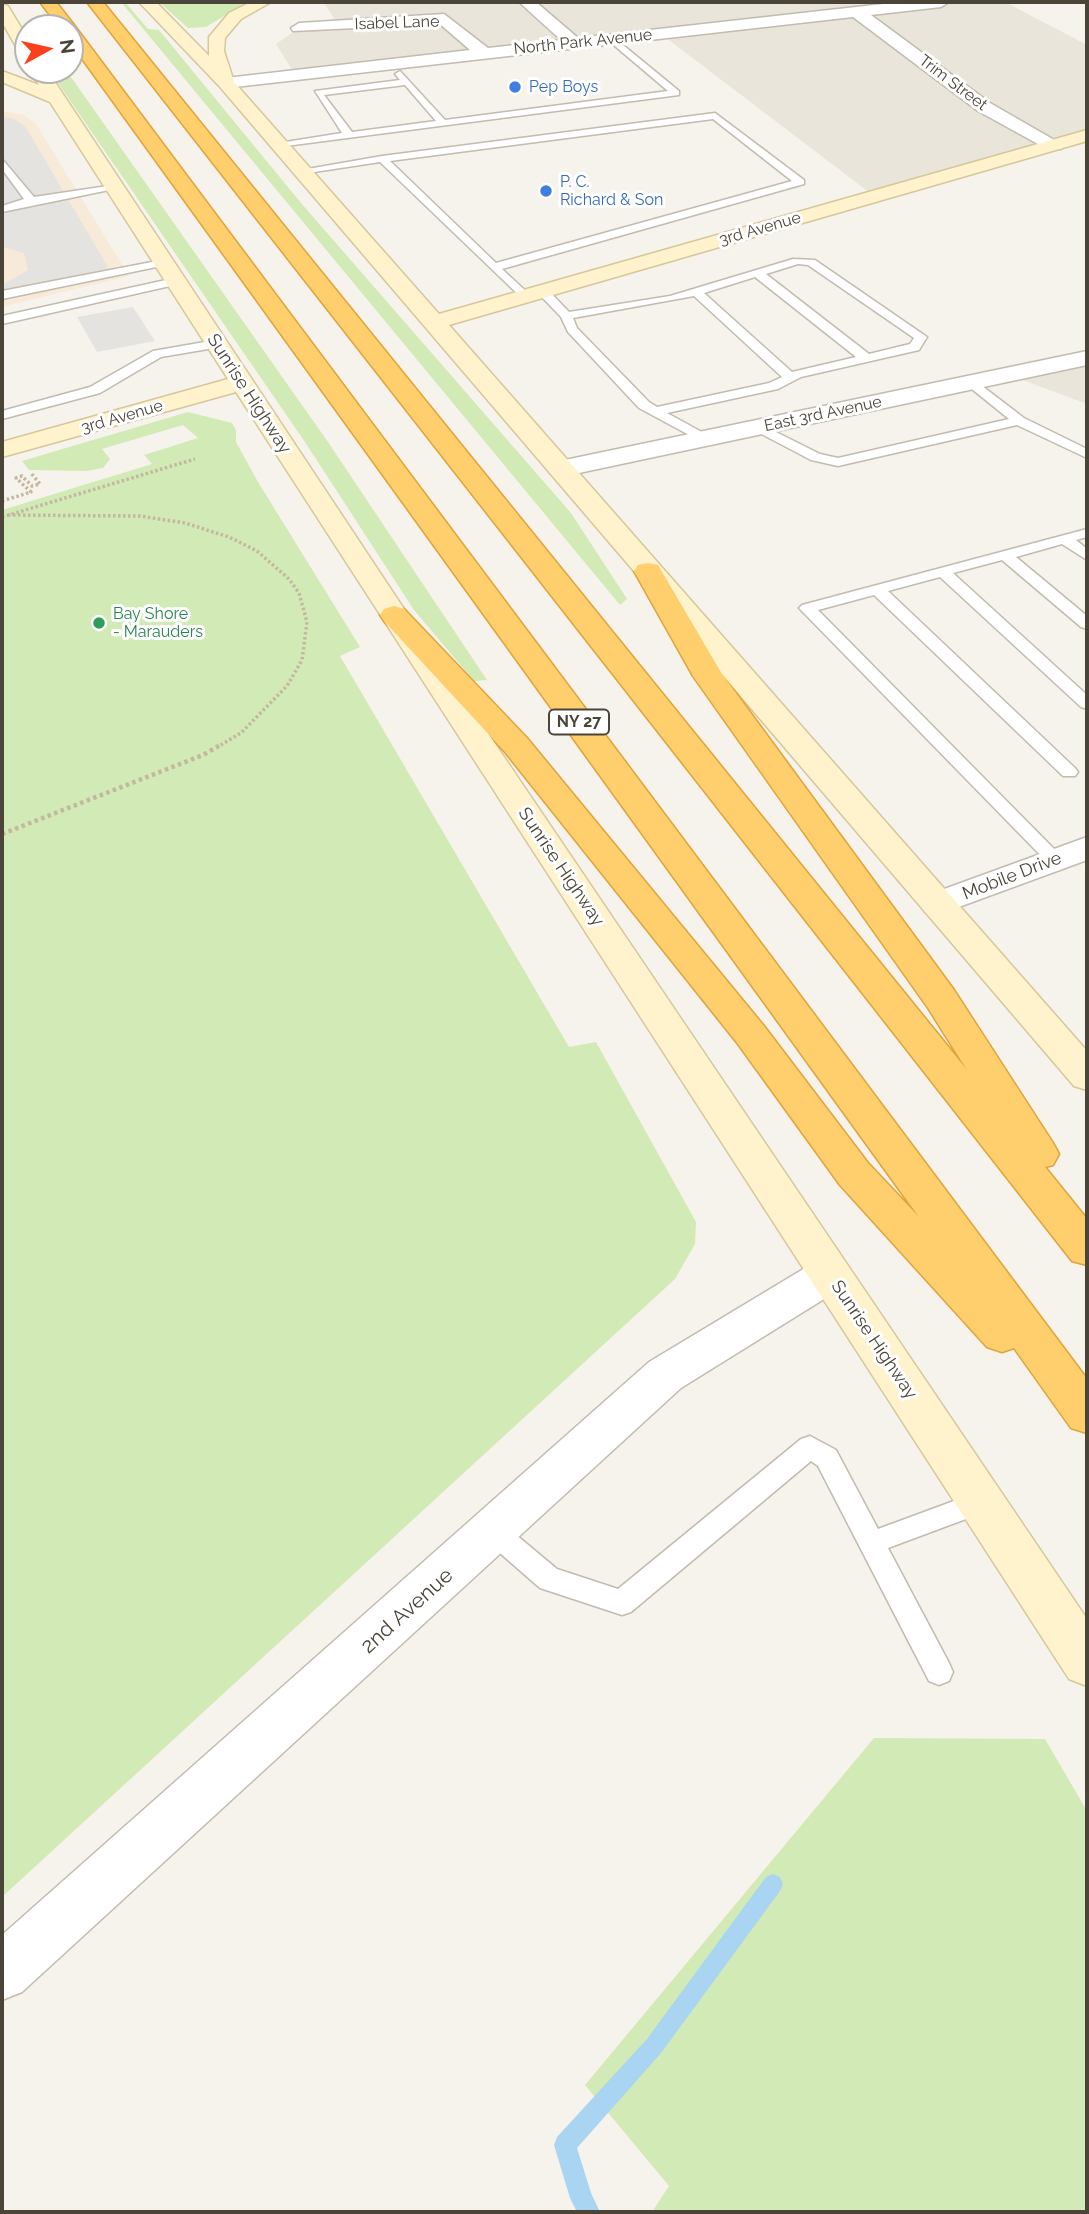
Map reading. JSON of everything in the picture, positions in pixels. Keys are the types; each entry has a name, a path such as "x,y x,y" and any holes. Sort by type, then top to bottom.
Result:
{"highway":[{"path":"95,2 1087,1249"},
{"name":"NY 27","path":"84,50 1087,1414"},
{"path":"648,571 708,676 941,999 1087,1230"},
{"path":"394,615 516,745 751,1035 854,1174 1087,1425"}],"main road":[{"path":"147,2 226,83 1087,1076"},
{"path":"226,83 216,51 217,37 235,16 263,2"},
{"path":"2,9 14,29"},
{"path":"2,76 54,97"},
{"name":"Sunrise Highway","path":"46,84 1087,1662"},
{"name":"3rd Avenue","path":"433,323 1087,135"},
{"name":"3rd Avenue","path":"2,450 242,383"}],"street":[{"path":"527,2 574,43"},
{"name":"North Park Avenue","path":"226,83 941,2"},
{"path":"763,8 780,20"},
{"name":"Trim Street","path":"857,12 984,107 1054,145"},
{"name":"Isabel Lane","path":"299,28 444,19 483,53"},
{"name":"East 3rd Avenue","path":"559,469 1087,358"},
{"name":"Mobile Drive","path":"937,904 1087,848"},
{"name":"2nd Avenue","path":"2,1972 494,1532 665,1375 830,1274"}],"lane":[{"path":"278,144 676,93 612,39"},
{"path":"391,64 443,123"},
{"path":"349,135 318,93 408,82"},
{"path":"302,170 715,116 800,182 495,267"},
{"path":"382,159 495,267 566,316 572,329 645,405 704,439"},
{"path":"2,162 31,201"},
{"path":"2,209 31,201 114,188"},
{"path":"566,316 610,312 696,292 797,261 811,262 921,337 915,346 790,377 772,386 656,411"},
{"path":"2,295 169,272"},
{"path":"2,320 169,272"},
{"path":"757,273 866,358"},
{"path":"696,292 790,377"},
{"path":"2,415 95,390 157,354 216,344"},
{"path":"973,383 1019,421 1087,454"},
{"path":"757,428 816,457 838,462 1019,421"},
{"path":"1055,860 807,608 1087,533"},
{"path":"1065,539 1087,556"},
{"path":"1006,555 1087,624"},
{"path":"943,572 1087,705"},
{"path":"877,590 1069,772"},
{"path":"494,1532 549,1579 622,1603 810,1447 827,1458 939,1672"},
{"path":"871,1543 981,1502"}],"path":[{"path":"2,517 195,459"},
{"path":"2,494 4,500 31,492 16,478 22,476 32,486 40,484 30,472"},
{"path":"2,834 203,755 241,733 287,687 302,660 307,622 299,593 289,579 257,551 229,537 185,523 140,516 8,515"}],"shaded area":[{"path":"323,2 1005,2 1087,45 1087,135 874,196 661,34 295,75 276,44 299,28 339,25"},
{"path":"2,111 24,115 36,124 129,276 2,307"},
{"path":"2,116 25,126 112,274 2,301 2,285 28,270 24,253 2,247"},
{"path":"133,307 155,341 97,352 77,317"},
{"path":"1087,358 1087,404 1009,375"}],"green space":[{"path":"121,2 125,2 148,29 159,30 301,203 571,513 627,599 620,605"},
{"path":"159,2 247,2 206,27 188,28"},
{"path":"59,84 76,84 328,442 487,680 474,681 414,610 305,442"},
{"path":"188,412 232,423 236,430 236,442 258,482 360,647 340,656 569,1047 596,1042 696,1222 695,1244 675,1279 2,1897 2,510 152,464 144,455 198,438 183,425 102,449 110,459 103,468 87,471 29,470 22,461"},
{"path":"874,1738 1045,1739 1087,1811 1087,2212 652,2212 669,2186 585,2085"}],"waterway":[{"path":"589,2212 581,2198 565,2145 654,2046 773,1884"}],"place":[{"name":"Pep Boys","path":"515,87"},
{"name":"P. C. Richard & Son","path":"546,191"},
{"name":"Bay Shore - Marauders","path":"99,623"}]}
